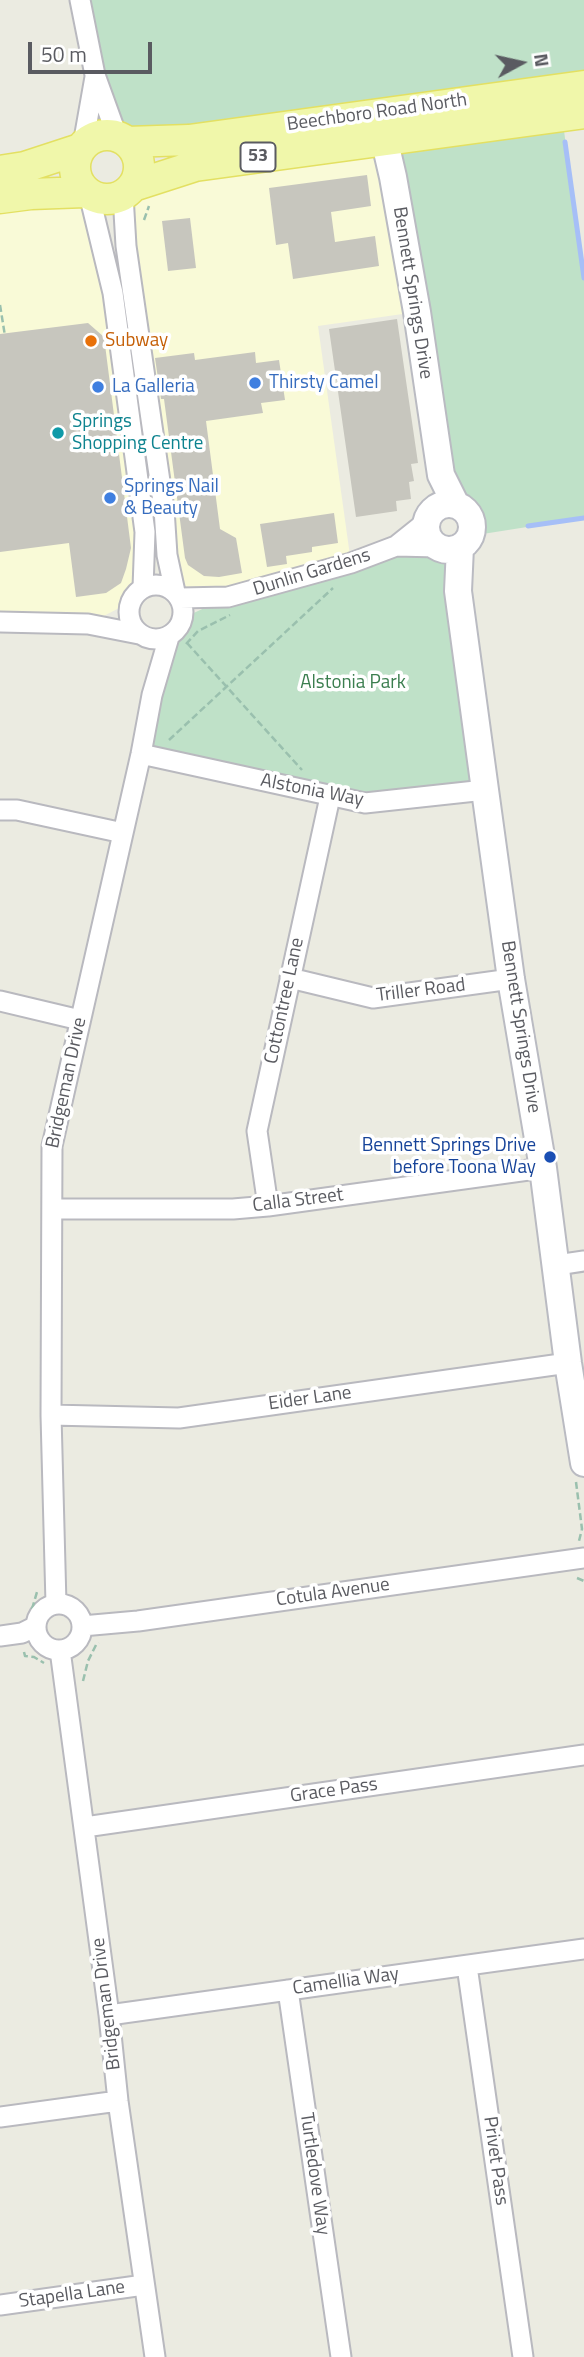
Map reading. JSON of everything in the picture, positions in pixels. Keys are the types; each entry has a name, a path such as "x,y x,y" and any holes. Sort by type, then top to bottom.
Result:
{"main road":[{"name":"Beechboro Road North","path":"128,191 195,166 584,86"},
{"name":"Beechboro Road North","path":"122,139 189,140 584,113"},
{"name":"53","path":"0,171 25,167 81,147 99,135 122,139"},
{"path":"122,139 134,150 139,168 128,191"},
{"path":"81,147 75,158 75,176 87,193"},
{"name":"53","path":"0,198 31,194 87,193 106,200 128,191"}],"street":[{"path":"80,0 95,75 122,139"},
{"path":"81,147 95,75"},
{"name":"Bennett Springs Drive","path":"382,127 417,312 441,475 439,512"},
{"path":"0,622 88,624 180,642 180,625 184,610 167,555 164,509 128,256 128,191"},
{"path":"87,193 113,293 145,532 137,595 130,620 142,636"},
{"path":"113,293 121,282 128,256"},
{"path":"439,512 467,514 470,536 448,548 428,537 439,512"},
{"name":"Dunlin Gardens","path":"183,618 230,606 396,546 439,512"},
{"name":"Dunlin Gardens","path":"396,546 448,548"},
{"name":"Bennett Springs Drive","path":"448,548 458,591 584,1464"},
{"path":"88,624 160,584 178,595"},
{"name":"Dunlin Gardens","path":"178,595 230,606"},
{"name":"Bridgeman Drive","path":"142,636 152,695"},
{"name":"Bridgeman Drive","path":"56,1604 51,1415 52,1146 152,695 180,642"},
{"name":"Alstonia Way","path":"141,754 365,803 485,790"},
{"name":"Cottontree Lane","path":"268,1206 257,1131 328,797"},
{"path":"0,810 17,810 123,833"},
{"name":"Triller Road","path":"290,978 373,998 512,979"},
{"path":"0,1002 80,1020"},
{"name":"Calla Street","path":"52,1209 233,1209 543,1168"},
{"path":"557,1265 584,1261"},
{"name":"Eider Lane","path":"51,1415 179,1418 568,1363"},
{"name":"Cotula Avenue","path":"82,1626 138,1621 584,1558"},
{"path":"56,1604 64,1604 77,1612 82,1626 78,1640 67,1649 51,1648 38,1636 36,1626 42,1611 56,1604"},
{"path":"0,1636 22,1633 36,1626"},
{"name":"Bridgeman Drive","path":"60,1650 85,1827 118,2101 155,2357"},
{"name":"Grace Pass","path":"85,1827 584,1755"},
{"name":"Camellia Way","path":"109,2015 584,1949"},
{"name":"Privet Pass","path":"467,1966 523,2357"},
{"name":"Turtledove Way","path":"288,1990 341,2357"},
{"path":"0,2117 118,2101"},
{"name":"Stapella Lane","path":"0,2305 144,2285"}],"path":[{"path":"0,305 5,336"},
{"path":"162,734 166,743 334,586"},
{"path":"230,606 180,642 226,687 328,797"},
{"path":"575,1577 584,1581"},
{"path":"82,1685 88,1661 96,1645 105,1640"}],"shaded area":[{"name":"Springs Shopping Centre","path":"386,141 417,312 318,326 351,563 180,598 126,246 133,186"},
{"name":"Springs Shopping Centre","path":"85,192 96,227 143,588 135,594 131,602 88,624 0,622 0,198"}],"green space":[{"path":"80,0 584,0 584,86 117,136"},
{"path":"562,116 584,278 584,518 470,536 471,521 456,505 386,141"},
{"name":"Alstonia Park","path":"396,546 446,550 458,591 485,790 365,803 141,754 176,631 183,618 228,597"}],"building":[{"path":"367,175 371,206 331,212 335,242 375,236 379,266 293,279 288,243 276,245 269,188"},
{"path":"190,218 196,268 168,271 162,221"},
{"path":"397,319 418,463 411,464 414,481 409,482 411,499 396,501 397,511 356,517 329,329"},
{"name":"Springs Shopping Centre","path":"88,323 104,337 131,548 121,583 106,593 76,597 69,543 0,552 0,334"},
{"path":"255,352 256,363 279,360 285,400 261,403 263,413 206,421 220,529 236,538 242,573 219,577 204,576 188,565 185,558 164,399 161,399 155,358 194,353 195,360"},
{"path":"334,513 338,543 312,547 312,552 286,556 287,564 267,567 260,524"}],"waterway":[{"path":"565,142 584,278"},
{"path":"528,526 584,518"}],"place":[{"name":"Subway","path":"91,341"},
{"name":"Thirsty Camel","path":"255,383"},
{"name":"La Galleria","path":"98,387"},
{"name":"Springs Shopping Centre","path":"58,433"},
{"name":"Springs Nail & Beauty","path":"110,498"},
{"name":"Bennett Springs Drive before Toona Way","path":"550,1157"}]}
